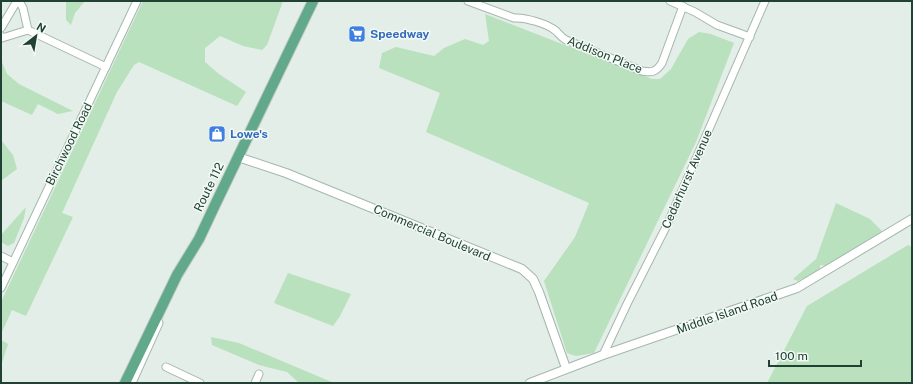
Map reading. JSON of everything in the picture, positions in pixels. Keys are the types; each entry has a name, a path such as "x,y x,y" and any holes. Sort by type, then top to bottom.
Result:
{"main road":[{"name":"Route 112","path":"125,383 177,275 199,239 312,1"}],"street":[{"path":"1,28 18,1 23,8 28,30"},
{"name":"Birchwood Road","path":"1,288 137,1"},
{"name":"Addison Place","path":"468,1 514,18 521,17 530,20 555,31 566,40 642,71 652,73 657,70 662,63 683,6"},
{"path":"670,1 683,6 717,25 750,37"},
{"name":"Cedarhurst Avenue","path":"603,355 667,225 765,1"},
{"path":"1,36 2,38 28,30 106,67"},
{"name":"Commercial Boulevard","path":"238,157 286,173 522,269 533,280 539,292 566,368"},
{"name":"Middle Island Road","path":"530,383 566,368 798,288 912,219"},
{"path":"1,256 14,262"},
{"path":"132,383 159,324 157,318"},
{"path":"166,367 200,383"},
{"path":"255,383 259,374"}],"green space":[{"path":"66,1 85,1 75,13 71,25 66,20"},
{"path":"143,1 283,1 267,45 262,50 243,46 220,36 205,48 205,62 219,74 246,92 237,106 139,62 134,65 117,92 62,213 73,217 26,316 12,310 1,334 1,302"},
{"path":"485,14 652,79 660,79 671,69 688,39 699,32 711,34 734,43 696,142 594,353 576,356 567,353 544,281 575,237 589,203 426,132 440,93 379,68 382,53 396,47 434,56 444,48 465,39 483,45 489,41"},
{"path":"1,60 7,74 19,84 73,111 58,114 38,104 32,115 1,101"},
{"path":"1,140 13,155 17,169 1,181"},
{"path":"836,203 870,219 883,232 855,251 827,266 820,265 820,270 798,281 793,279 816,259"},
{"path":"26,207 24,218 14,243 8,246 1,242 1,235"},
{"path":"908,245 912,247 912,383 767,383 807,306"},
{"path":"288,273 351,294 333,326 274,303"},
{"path":"211,337 239,343 334,383 299,383 287,372 259,365 212,345"},
{"path":"1,340 8,344 1,366"}],"place":[{"name":"Speedway","path":"357,34"},
{"name":"Lowe's","path":"217,134"}]}
